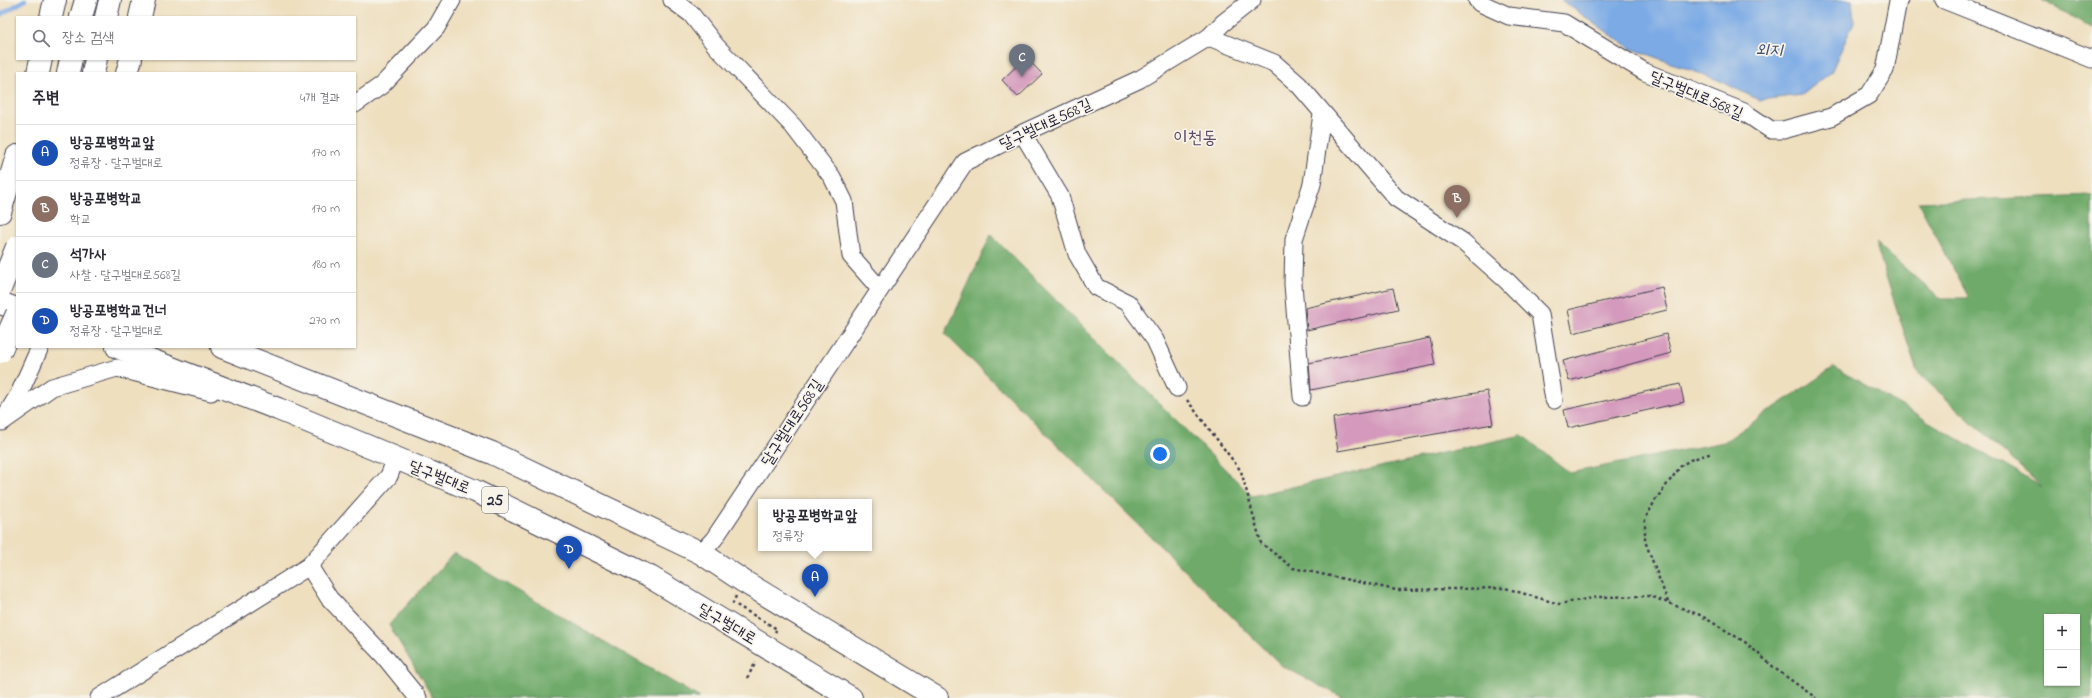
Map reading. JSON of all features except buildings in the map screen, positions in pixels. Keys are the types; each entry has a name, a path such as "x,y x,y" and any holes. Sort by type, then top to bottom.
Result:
{"main road":[{"path":"51,16 55,0"},
{"path":"81,16 86,0"},
{"path":"106,16 110,0"},
{"path":"140,16 144,0"},
{"path":"38,72 42,60"},
{"path":"68,72 71,60"},
{"path":"93,72 96,60"},
{"path":"127,72 131,60"},
{"path":"0,212 5,186 16,158"},
{"path":"0,290 16,250"},
{"path":"0,260 16,267"},
{"path":"0,303 16,309"},
{"path":"0,352 16,316"},
{"name":"달구벌대로","path":"120,348 278,409 475,491 650,577 851,698"},
{"name":"25","path":"225,348 492,453 701,553 743,581 937,698"}],"street":[{"path":"356,103 382,85 436,28 452,0"},
{"path":"672,0 691,14 716,46 793,126 832,177 844,201 851,256 879,288"},
{"name":"달구벌대로568길","path":"701,553 714,539 879,288 965,162 1140,79 1209,37 1223,23 1252,0"},
{"name":"달구벌대로568길","path":"1478,0 1480,4 1509,16 1564,23 1645,72 1744,112 1770,130 1783,130 1831,117 1869,95 1885,70 1899,0"},
{"path":"1944,0 2092,59"},
{"path":"1209,37 1274,63 1299,84 1322,114 1396,198 1464,242 1507,281 1540,314 1554,400"},
{"path":"1302,396 1293,284 1294,239 1312,184 1322,114"},
{"path":"1023,134 1060,196 1077,254 1096,286 1128,303 1155,340 1177,388"},
{"path":"1,424 19,394 40,348"},
{"path":"1,424 52,387 117,368 278,409"},
{"path":"99,698 309,566 389,476 396,458"},
{"path":"309,566 329,598 384,656 418,698"}],"path":[{"path":"1177,388 1241,471 1261,543 1293,568 1396,590 1505,588 1559,604 1599,598 1650,596 1700,615 1745,642 1777,670 1816,698"},
{"path":"1668,603 1645,541 1645,519 1656,499 1681,466 1690,460 1712,453"}],"green space":[{"path":"2042,0 2092,0 2092,28"},
{"path":"2092,195 2092,698 1344,698 1282,666 945,334 991,235 1252,496 1522,435 1570,473 1724,442 1834,367 2042,487 1917,372 1875,242 1939,298 1969,298 1918,202"},
{"path":"454,553 700,698 433,698 389,625"}],"water":[{"name":"외지","path":"1561,0 1852,0 1854,22 1831,72 1802,95 1759,100 1718,80 1630,48"}],"waterway":[{"path":"0,15 25,0"}],"place":[{"name":"석가사","path":"1022,77"},
{"name":"방공포병학교","path":"1457,218"},
{"name":"방공포병학교건너","path":"569,569"},
{"name":"방공포병학교앞","path":"815,597"}],"district":[{"name":"이천동","path":"1195,137"}]}
